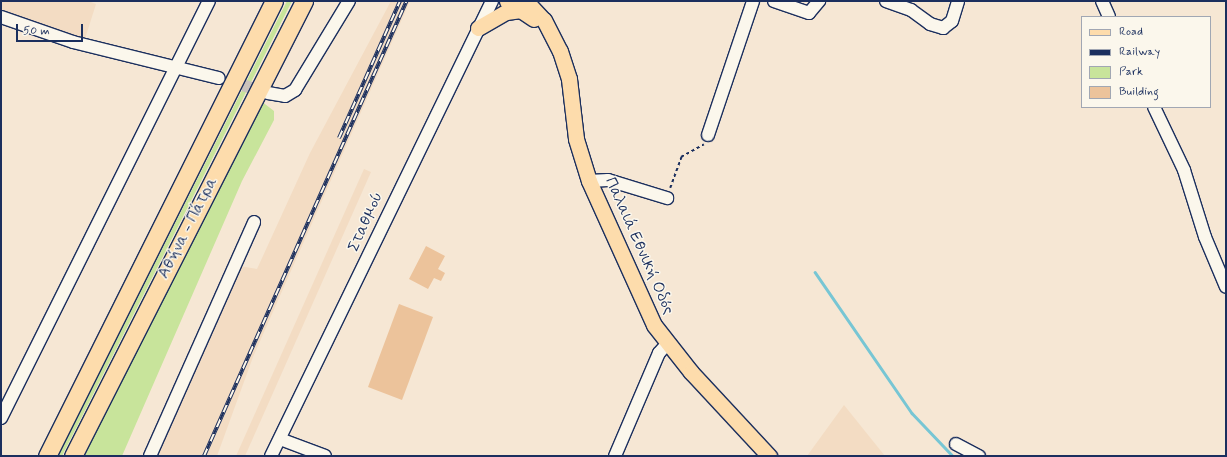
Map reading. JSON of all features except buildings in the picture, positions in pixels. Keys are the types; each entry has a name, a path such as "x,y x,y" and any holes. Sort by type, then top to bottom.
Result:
{"highway":[{"name":"Αθήνα - Πάτρα","path":"47,456 274,1"},
{"name":"Αθήνα - Πάτρα","path":"73,456 304,1"}],"main road":[{"name":"Παλαιά Εθνική Οδός","path":"507,1 529,6 553,38 569,80 576,139 589,181 624,264 654,325 667,344 769,456"},
{"path":"478,28 506,12 529,6"}],"street":[{"path":"1,418 209,1"},
{"path":"268,93 285,96 295,90 349,1"},
{"name":"Σταθμού","path":"271,456 492,1"},
{"path":"708,136 753,1"},
{"path":"774,1 809,13 819,1"},
{"path":"886,1 912,10 930,24 943,28 952,21 958,1"},
{"path":"1102,1 1109,16"},
{"path":"1,17 73,42 219,78"},
{"path":"1154,108 1184,170 1205,237 1226,287"},
{"path":"589,181 608,180 667,198"},
{"path":"150,456 254,222"},
{"path":"615,456 659,353 667,344"},
{"path":"280,440 325,456"},
{"path":"956,444 979,456"}],"path":[{"path":"667,198 681,157 703,146 708,136"}],"shaded area":[{"path":"1,1 88,1 96,4 84,42 1,12"},
{"path":"391,1 410,1 253,357 217,456 154,456 239,266 257,269 310,153"},
{"path":"364,169 371,172 245,456 236,456"},
{"path":"844,405 885,456 807,456"}],"green space":[{"path":"287,1 292,1 62,456 58,456"},
{"path":"261,101 274,111 274,120 242,181 122,456 84,456"}],"waterway":[{"path":"815,272 912,413 953,456"}],"tunnel":[{"path":"226,80 265,92"}],"railway":[{"path":"339,138 400,1"},
{"path":"204,456 407,1"}]}
